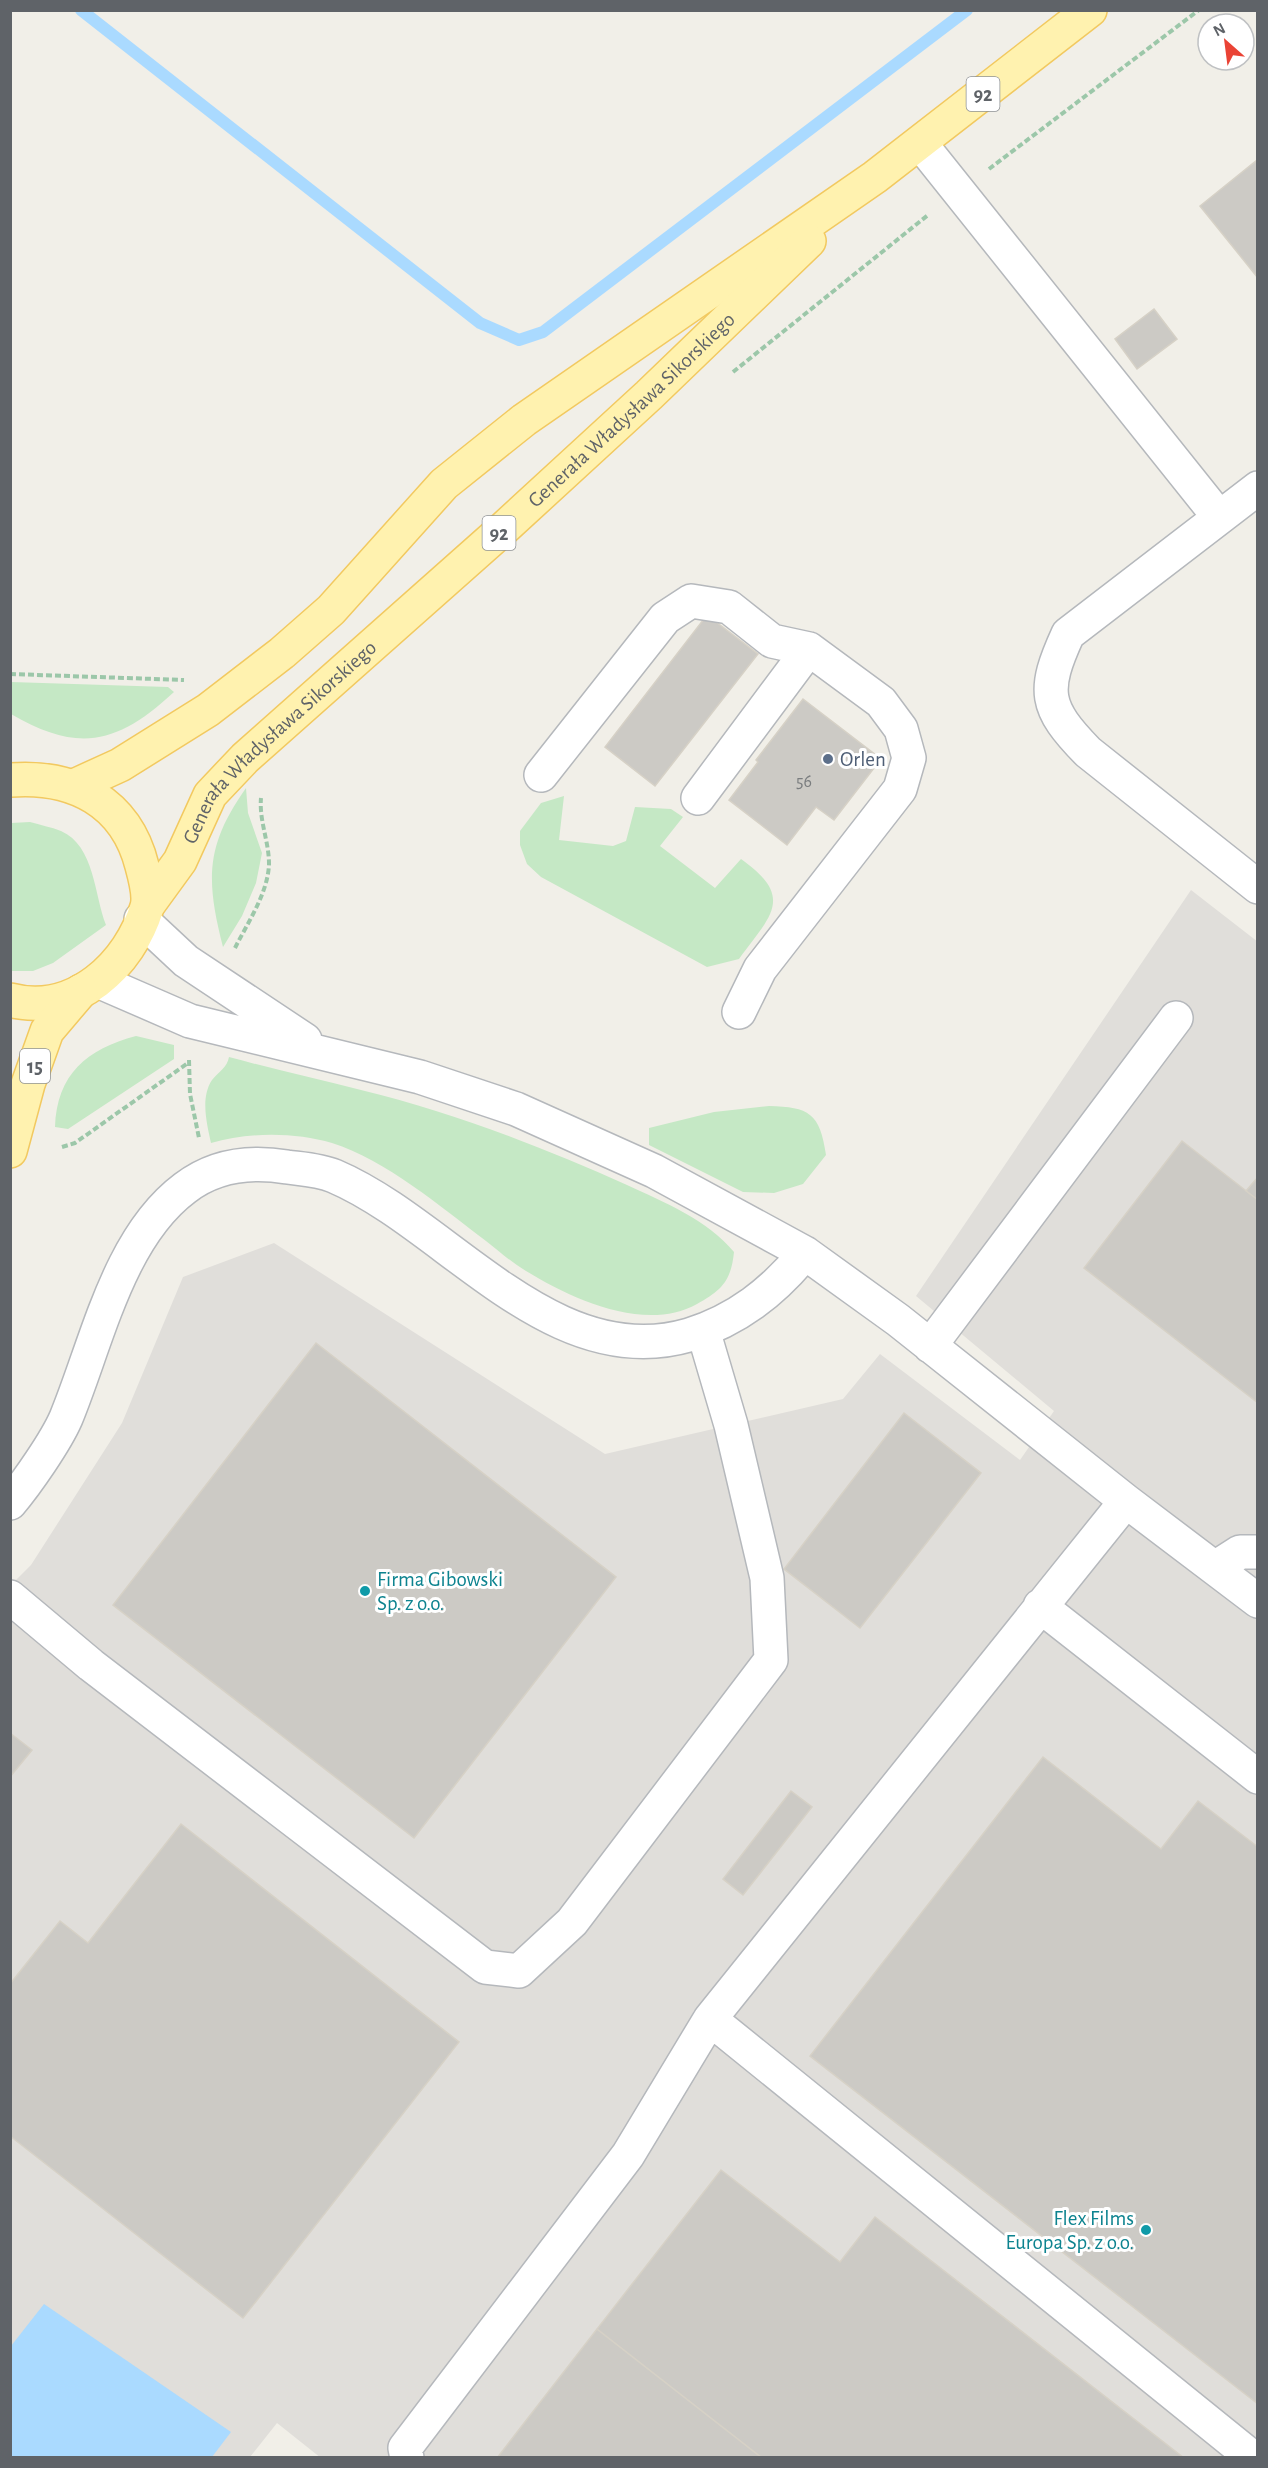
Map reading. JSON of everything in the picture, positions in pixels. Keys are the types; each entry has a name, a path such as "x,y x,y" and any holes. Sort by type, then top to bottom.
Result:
{"main road":[{"name":"Generała Władysława Sikorskiego","path":"74,786 120,765 208,710 331,610 444,484 524,420 642,336 875,177 1090,10"},
{"name":"Generała Władysława Sikorskiego","path":"144,912 180,861 210,795 245,758 502,530 640,403 875,177"},
{"path":"15,775 74,786 95,797 114,812 128,831 139,853 144,912"},
{"name":"15","path":"10,1151 28,1084 47,1031 90,986 125,954 144,912"},
{"path":"10,1000 39,1002 90,986"}],"lane":[{"path":"920,143 1219,517"},
{"path":"1257,488 1068,634 1052,668 1052,707 1067,731 1088,752 1257,887"},
{"path":"541,775 665,618 691,601 729,607 772,641 809,649 881,702 901,729 909,758 900,789 760,969 740,1012"},
{"path":"698,798 809,649"},
{"path":"144,912 186,961 324,1053"},
{"path":"90,986 190,1021 420,1077 516,1109 654,1171 804,1253 930,1346 1257,1601"},
{"path":"930,1346 1176,1018"},
{"path":"10,1503 64,1421 129,1256 154,1216 186,1187 212,1174 258,1162 331,1174 365,1191 528,1303 590,1334 626,1341 670,1340 703,1330 735,1316 772,1291 804,1253"},
{"path":"10,1597 91,1665 486,1967 519,1971 572,1922 771,1660 767,1578 731,1425 703,1330"},
{"path":"407,2457 405,2448 628,2155 710,2019 1126,1501"},
{"path":"1215,1568 1240,1552 1257,1552"},
{"path":"1041,1606 1257,1777"},
{"path":"710,2019 1252,2457"}],"path":[{"path":"727,376 959,191 1199,10"},
{"path":"10,674 183,678 188,685"},
{"path":"233,951 262,894 269,866 267,843 260,814 262,791"},
{"path":"191,1055 189,1063 195,1129 212,1174"},
{"path":"62,1147 75,1143 189,1063"}],"shaded area":[{"path":"1191,890 1258,942 1257,2457 321,2458 277,2423 250,2457 11,2457 10,1586 31,1565 122,1423 183,1277 274,1243 605,1454 843,1399 880,1354 1020,1460 1054,1411 916,1296"}],"green space":[{"path":"11,682 168,687 174,692 153,710 115,733 96,738 77,738 35,726 11,714"},
{"path":"246,788 248,813 262,853 256,883 242,916 223,947 214,902 213,864 216,846 223,828"},
{"path":"564,796 559,840 613,846 626,841 635,807 671,809 683,817 660,846 715,888 741,859 758,873 768,885 773,896 772,907 768,919 739,959 707,967 541,877 527,864 520,845 520,831 541,803"},
{"path":"30,822 61,831 81,848 92,872 106,925 53,963 33,971 11,971 11,823"},
{"path":"136,1036 174,1045 174,1059 68,1129 55,1127 62,1092 78,1067 103,1048"},
{"path":"229,1057 429,1109 529,1144 627,1185 685,1213 712,1230 734,1252 728,1278 713,1294 677,1312 655,1315 632,1314 609,1309 565,1292 521,1268 412,1186 373,1161 352,1151 318,1139 287,1135 256,1135 211,1143 205,1103 206,1095 212,1080 225,1067"},
{"path":"769,1106 803,1111 816,1121 820,1130 826,1155 803,1184 774,1193 743,1192 649,1145 649,1128 714,1112"}],"water":[{"path":"44,2304 231,2432 212,2457 11,2457 11,2346"}],"building":[{"path":"1256,161 1258,162 1258,278 1200,206"},
{"path":"1154,309 1177,339 1137,369 1115,339"},
{"path":"707,615 758,654 655,786 605,747"},
{"path":"803,699 881,759 834,820 816,807 787,845 729,800 758,762 756,760"},
{"path":"1182,1141 1258,1200 1258,1403 1084,1268"},
{"path":"1258,1177 1258,1200 1246,1191"},
{"name":"Firma Gibowski Sp. z o.o.","path":"316,1343 616,1577 414,1838 113,1605"},
{"path":"904,1413 981,1473 860,1628 784,1569"},
{"path":"10,1733 32,1750 10,1777"},
{"name":"Flex Films Europa Sp. z o.o.","path":"1043,1757 1161,1849 1198,1801 1258,1847 1258,2404 810,2056"},
{"path":"791,1791 812,1807 743,1895 723,1879"},
{"path":"181,1824 459,2042 243,2318 10,2136 10,1984 60,1921 88,1943"},
{"path":"721,2170 840,2262 875,2217 1184,2458 762,2458 597,2329"},
{"path":"597,2329 762,2458 497,2458"}],"waterway":[{"path":"81,10 480,323 519,340 543,332 967,10"}],"place":[{"name":"Orlen","path":"828,759"},
{"name":"Firma Gibowski Sp. z o.o.","path":"365,1591"},
{"name":"Flex Films Europa Sp. z o.o.","path":"1146,2230"}]}
